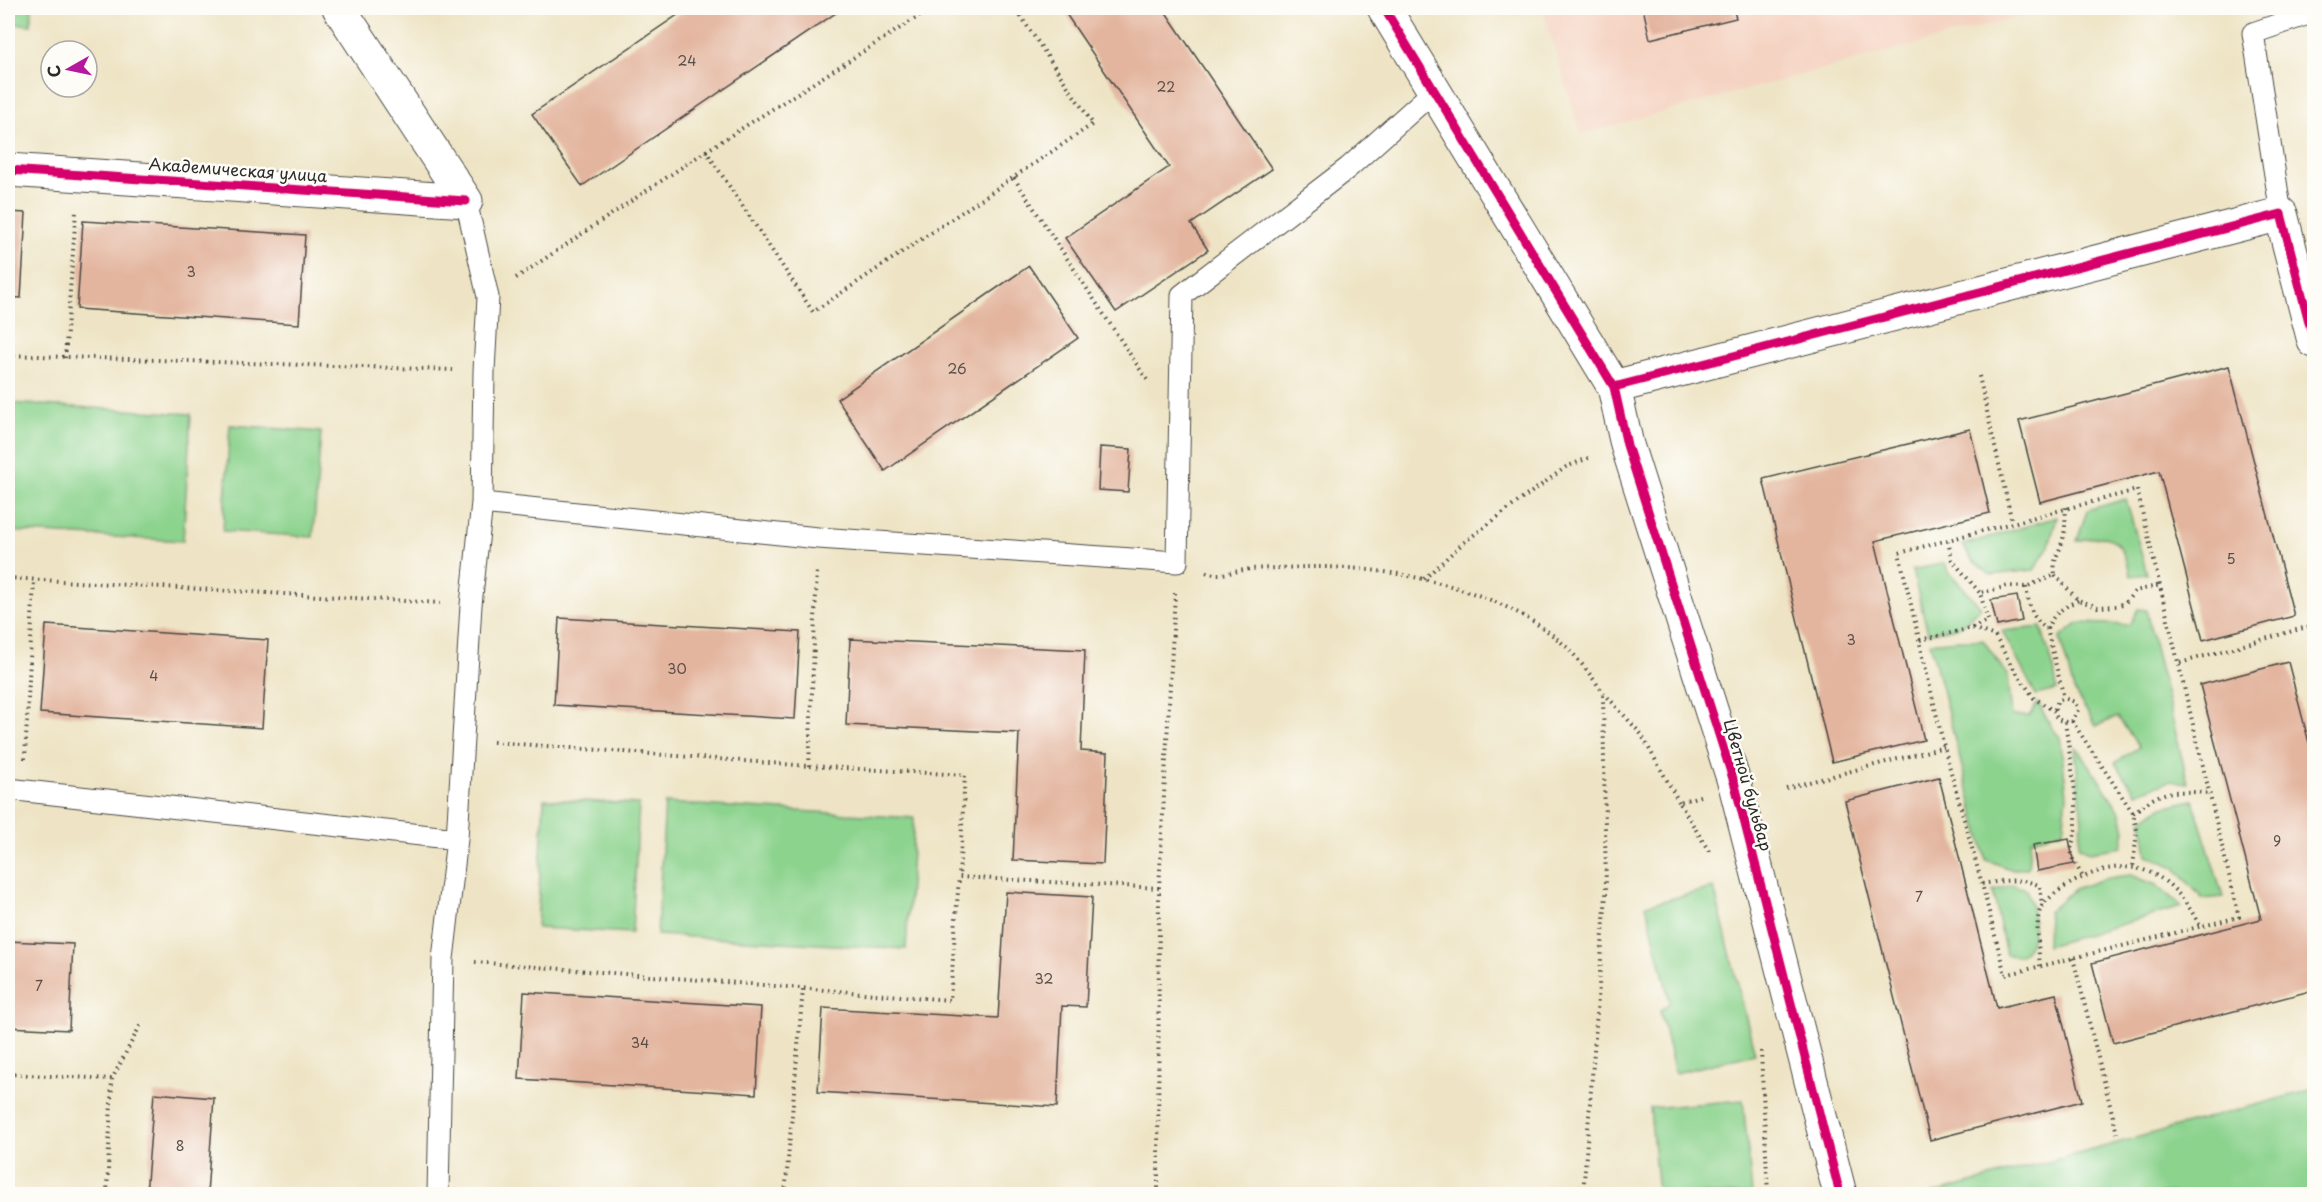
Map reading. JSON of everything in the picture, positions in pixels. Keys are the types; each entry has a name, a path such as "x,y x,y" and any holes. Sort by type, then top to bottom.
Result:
{"street":[{"path":"339,8 466,201"},
{"name":"Цветной бульвар","path":"1384,8 1614,387 1627,446 1735,785 1840,1194"},
{"name":"Академическая улица","path":"8,170 466,201"},
{"path":"1614,387 2281,214 2314,341"}],"lane":[{"path":"2281,214 2253,33 2314,12"},
{"path":"482,503 818,538 1177,562 1182,295 1348,168 1435,90"},
{"path":"438,1194 443,959 457,840 471,605 482,503 484,371 488,297 466,201"},
{"path":"16,789 457,840"}],"path":[{"path":"488,297 706,151 932,8"},
{"path":"706,151 813,312 1093,124 1015,8"},
{"path":"65,358 79,175"},
{"path":"1014,178 1148,381"},
{"path":"8,355 484,371"},
{"path":"1979,376 2012,522"},
{"path":"1423,580 1463,543 1566,467 1627,446"},
{"path":"2137,490 2239,917 2005,975 1944,747 1899,553 2067,507 2137,490"},
{"path":"2067,507 2062,543 2054,566 2055,575 2078,600 2098,607 2117,606 2125,603 2135,591 2161,585"},
{"path":"809,766 818,538"},
{"path":"1920,640 1972,628 1988,620 1980,593 1952,560 1948,541"},
{"path":"1158,1194 1159,888 1177,562 1216,576 1249,569 1332,567 1423,580 1474,592 1545,630 1563,643 1641,734 1712,855"},
{"path":"1980,593 2009,586 2026,587 2055,575"},
{"path":"8,578 471,605"},
{"path":"16,789 34,580"},
{"path":"2026,587 2032,614 2047,629 2064,698"},
{"path":"2047,629 2052,618 2062,608 2078,600"},
{"path":"2179,663 2314,625"},
{"path":"1972,628 1995,636 2034,698 2054,711 2057,718 2065,722 2072,721"},
{"path":"1583,1194 1606,894 1603,692"},
{"path":"2054,711 2058,701 2064,698 2075,702 2078,710 2072,721"},
{"path":"2072,721 2133,813 2137,830 2133,867"},
{"path":"2065,722 2076,798 2076,829 2071,849 2073,861 2083,877"},
{"path":"443,959 950,1000 965,775 809,766 462,739"},
{"path":"1786,788 1944,747"},
{"path":"1679,802 1735,785"},
{"path":"2133,813 2164,792 2209,793"},
{"path":"2042,906 2070,883 2093,873 2121,867 2142,868 2160,877 2191,908 2200,926"},
{"path":"959,877 1159,888"},
{"path":"1982,884 2020,880 2040,886 2042,906 2038,916 2040,966"},
{"path":"2073,958 2117,1133"},
{"path":"785,1194 803,989"},
{"path":"107,1194 112,1079 142,1022"},
{"path":"1761,1049 1768,1194"},
{"path":"8,1074 112,1079"}],"shaded area":[{"path":"1542,8 2053,8 1581,134"}],"green space":[{"path":"8,8 32,8 31,25 8,23"},
{"path":"8,403 191,414 183,541 8,531"},
{"path":"230,425 321,432 313,537 223,531"},
{"path":"2126,499 2147,574 2131,576 2120,547 2109,538 2077,541 2087,510"},
{"path":"2057,517 2049,546 2034,570 1991,575 1972,560 1963,545"},
{"path":"1945,563 1948,571 1981,607 1961,626 1928,633 1912,570"},
{"path":"2138,609 2146,610 2188,783 2169,781 2136,793 2115,763 2139,747 2118,717 2096,726 2074,691 2060,638 2079,623 2129,625"},
{"path":"2041,627 2054,669 2057,690 2036,695 2002,631"},
{"path":"1983,640 2008,676 2012,716 2029,716 2038,703 2051,727 2060,737 2067,795 2063,831 2031,839 2028,867 2013,870 1986,860 1930,643"},
{"path":"2075,747 2080,751 2121,813 2125,830 2122,847 2089,852 2078,846 2082,822"},
{"path":"544,799 639,804 632,933 537,928"},
{"path":"2193,800 2223,897 2203,899 2174,867 2147,855 2142,821 2159,808"},
{"path":"665,803 914,818 906,949 657,935"},
{"path":"2131,875 2156,885 2182,907 2047,946 2048,912 2074,889 2107,878"},
{"path":"2013,885 2026,889 2033,917 2031,939 2020,956 2006,955 1993,891"},
{"path":"1714,888 1755,1054 1675,1073 1660,1011 1670,1002 1646,905"},
{"path":"2314,1089 2314,1194 1931,1194"},
{"path":"1743,1100 1752,1194 1658,1194 1650,1108"}],"building":[{"path":"688,8 843,8 582,186 532,114"},
{"path":"1062,8 1163,8 1272,169 1191,224 1208,250 1116,312 1065,238 1169,167"},
{"path":"1643,8 1733,8 1736,18 1650,39"},
{"path":"8,212 26,213 21,298 8,297"},
{"path":"83,221 305,235 299,324 77,309"},
{"path":"1029,266 1078,338 885,471 837,399"},
{"path":"2229,366 2294,616 2203,640 2159,471 2040,502 2019,421"},
{"path":"1970,429 1990,513 1875,541 1924,740 1832,762 1763,479"},
{"path":"1100,447 1131,449 1128,492 1098,490"},
{"path":"2017,596 2022,621 1997,626 1991,600"},
{"path":"559,618 800,632 795,719 554,705"},
{"path":"46,625 268,640 262,728 40,713"},
{"path":"850,639 1085,650 1081,751 1108,753 1103,864 1013,860 1019,733 846,725"},
{"path":"2288,662 2314,762 2314,990 2113,1043 2092,963 2261,919 2200,685"},
{"path":"1939,777 1997,1008 2056,994 2082,1101 1930,1140 1845,801"},
{"path":"2069,839 2074,864 2037,871 2033,845"},
{"path":"1006,892 1092,897 1086,1007 1062,1006 1057,1107 818,1092 823,1008 998,1018"},
{"path":"8,941 73,944 69,1030 8,1027"},
{"path":"524,992 761,1007 756,1094 519,1079"},
{"path":"154,1093 214,1098 207,1194 146,1194"},
{"path":"1611,1187 1612,1194 1596,1194 1596,1189"}],"cycle path":[{"path":"1384,8 1614,387 1627,445 1735,785 1840,1194"},
{"path":"8,170 466,201"},
{"path":"1614,387 2281,214 2314,341"}]}
